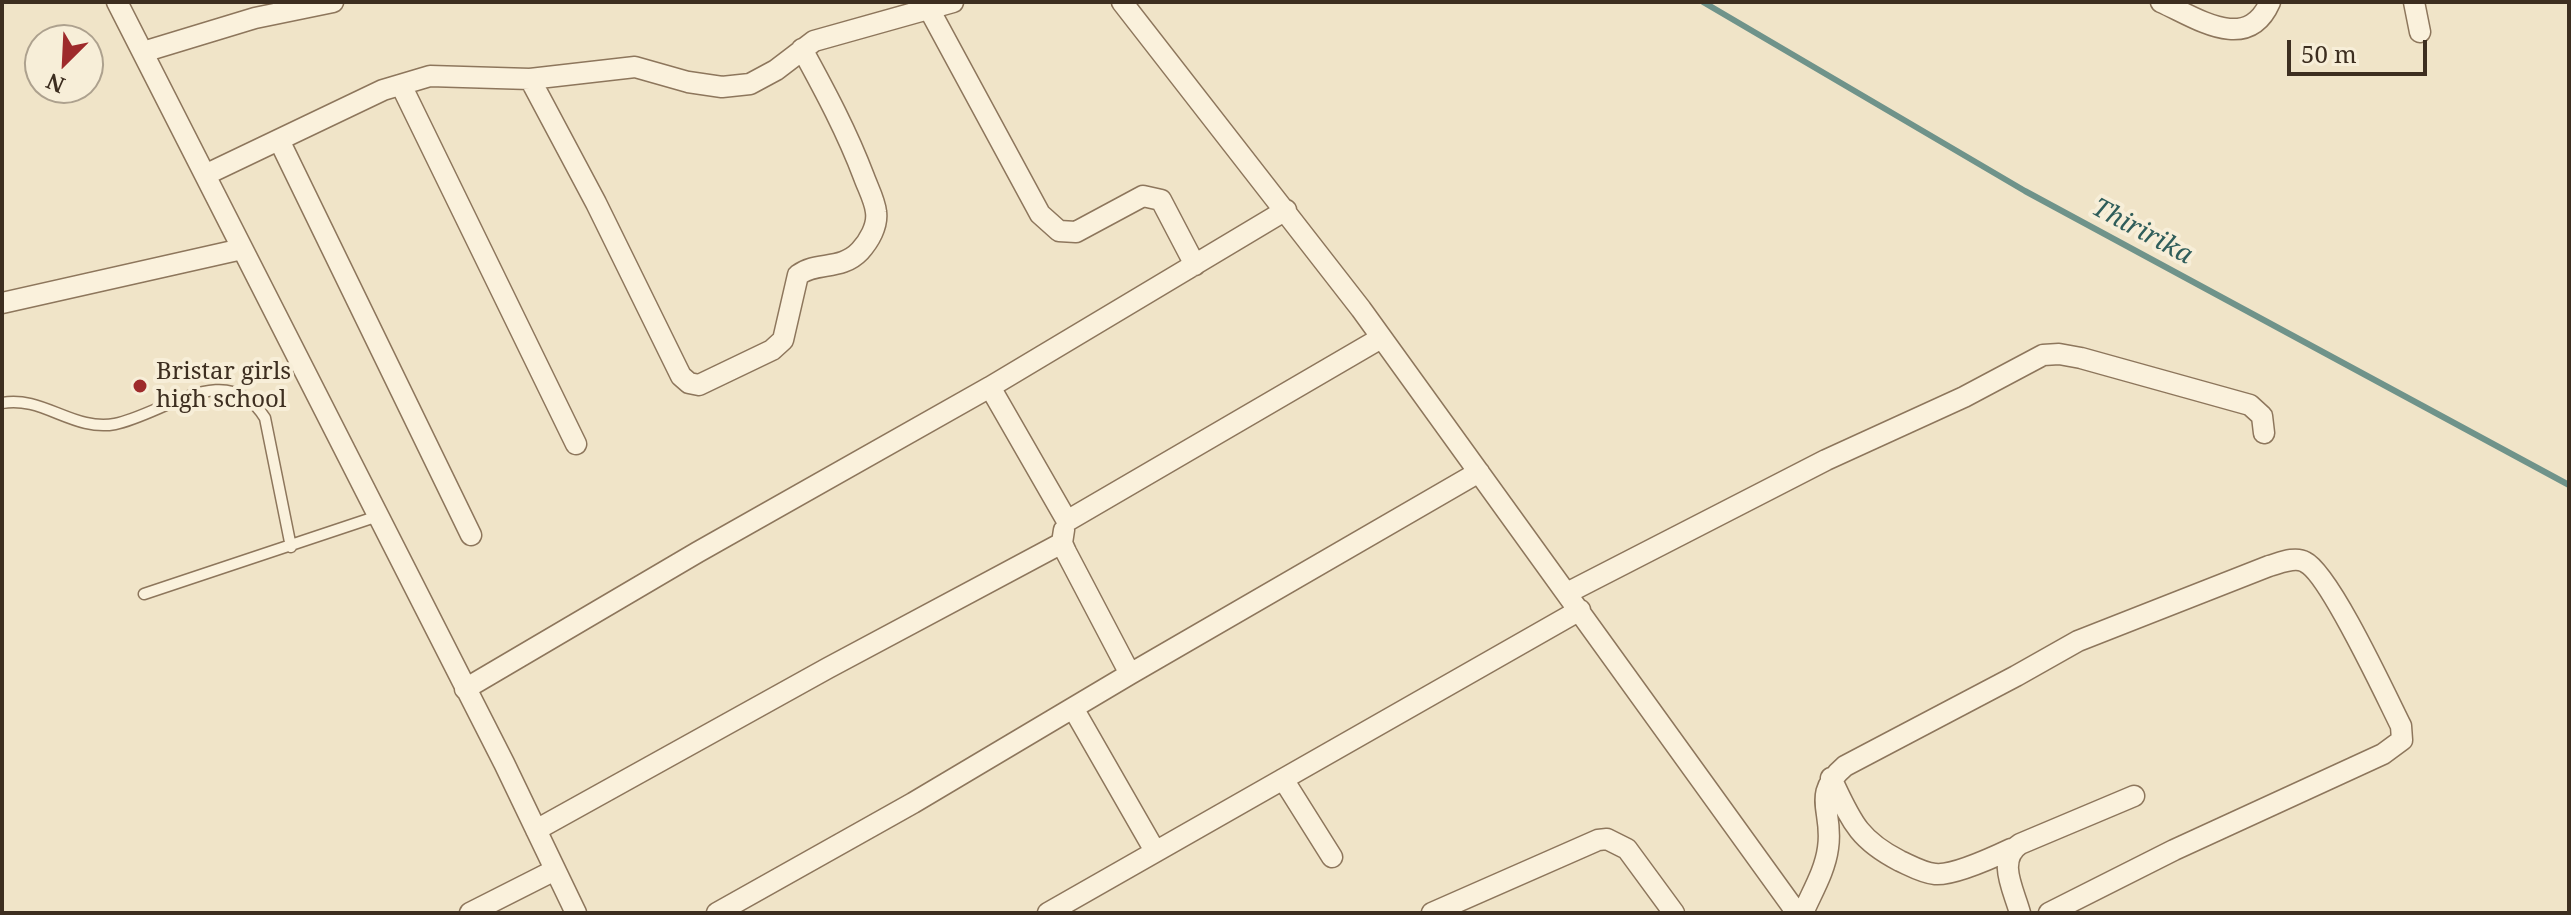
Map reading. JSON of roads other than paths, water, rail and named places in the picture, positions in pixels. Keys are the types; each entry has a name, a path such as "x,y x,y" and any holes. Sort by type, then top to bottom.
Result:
{"street":[{"path":"117,2 576,913"},
{"path":"143,52 255,18 333,2"},
{"path":"205,175 383,90 430,76 530,79 635,67 688,82 722,87 750,84 776,70 814,41 953,2"},
{"path":"1122,2 1286,210 1800,913 1821,874 1828,848 1825,791 1831,778 1845,766 2078,641 2269,566 2298,560 2313,567 2336,601 2401,726 2402,740 2383,754 2174,850 2049,913"},
{"path":"2161,2 2217,28 2240,30 2256,22 2270,2"},
{"path":"2414,2 2420,32"},
{"path":"929,9 1040,214 1059,231 1076,232 1143,196 1156,198 1161,200 1195,265"},
{"path":"530,79 596,203 681,376 689,383 699,385 772,350 783,340 798,275 805,270 838,265 858,253 875,227 877,213 848,135 802,49"},
{"path":"401,85 576,444"},
{"path":"279,140 471,535"},
{"path":"465,689 698,552 990,387 1286,210"},
{"path":"2,303 242,249"},
{"path":"1067,521 1381,338"},
{"path":"1567,593 1826,460 1964,397 2043,355 2081,358 2250,405 2262,416 2264,433"},
{"path":"990,387 1067,521 1062,543 1130,674"},
{"path":"717,913 913,803 1479,472"},
{"path":"536,830 1062,543"},
{"path":"1048,913 1580,610"},
{"path":"1073,708 1155,851"},
{"path":"1831,778 1853,825 1877,849 1916,869 1937,875 1978,863 2134,796"},
{"path":"1283,779 1332,857"},
{"path":"1432,913 1598,840 1607,839 1627,849 1674,913"},
{"path":"2011,849 2006,862 2020,913"},
{"path":"470,913 555,870"}],"lane":[{"path":"2,403 19,400 96,426 117,424 200,393 222,389 241,394 256,404 265,418 291,547"},
{"path":"144,594 378,516"}],"waterway":[{"name":"Thiririka","path":"1703,2 2025,191 2569,485"}],"place":[{"name":"Bristar girls high school","path":"140,386"}]}
